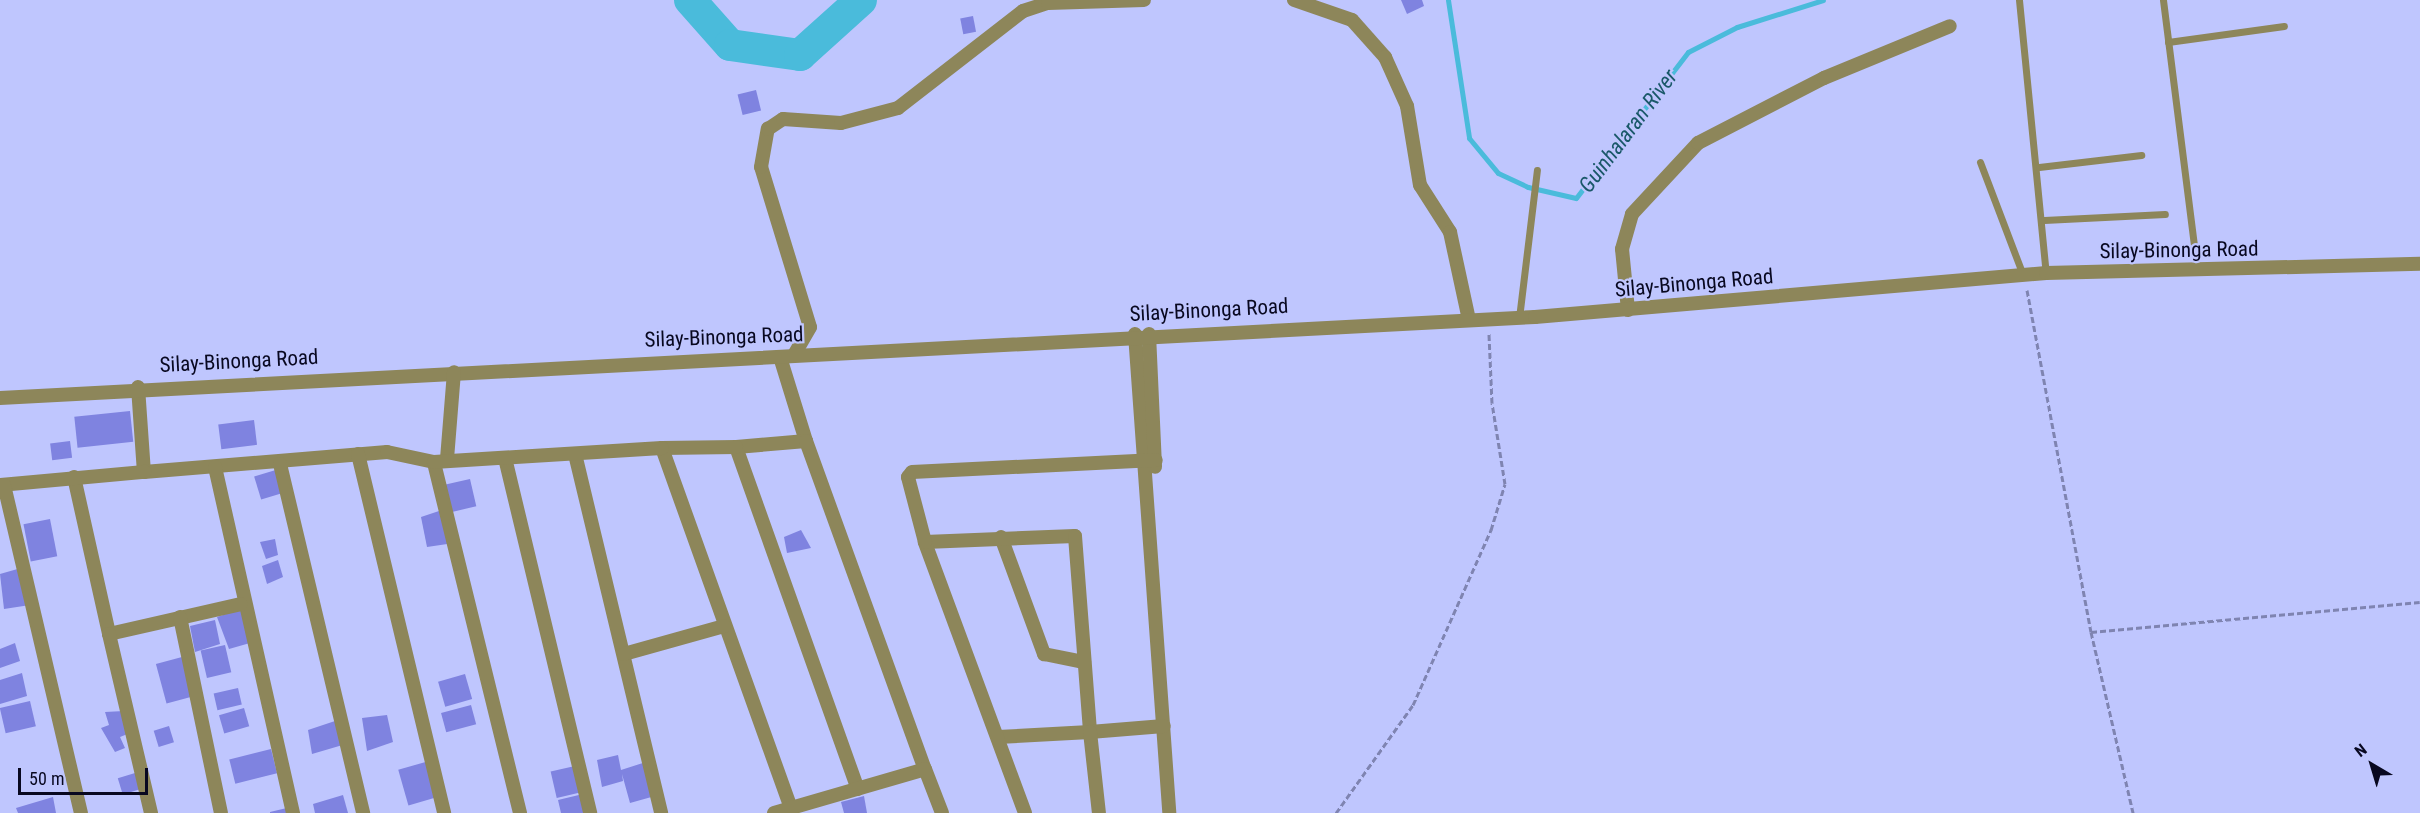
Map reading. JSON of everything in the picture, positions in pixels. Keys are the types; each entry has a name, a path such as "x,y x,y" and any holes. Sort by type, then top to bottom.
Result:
{"street":[{"path":"794,356 810,327 761,167 768,129 783,119 835,123 898,108 1023,11 1048,3 1144,0"},
{"path":"1294,0 1353,20 1385,57 1407,106 1420,185 1450,232 1469,320"},
{"path":"1628,310 1622,249 1632,214 1698,143 1824,78 1950,26"},
{"name":"Silay-Binonga Road","path":"0,398 138,387 780,357 1135,334 1519,318 2024,278 2046,273 2198,272 2420,264"},
{"path":"1135,334 1149,460"},
{"path":"1149,334 1149,479 1169,813"},
{"path":"780,357 806,441 942,813"},
{"path":"454,372 441,460 519,813"},
{"path":"138,387 144,472"},
{"path":"81,813 2,485 74,477 280,464 358,454 398,452 441,460 662,448 736,447 806,441"},
{"path":"736,447 858,789"},
{"path":"662,448 791,808"},
{"path":"358,454 444,813"},
{"path":"575,454 661,813"},
{"path":"505,458 590,813"},
{"path":"1025,813 925,542 907,480 912,472 1149,460"},
{"path":"280,464 363,813"},
{"path":"215,467 241,604 293,813"},
{"path":"74,477 151,813"},
{"path":"925,542 1070,534 1077,539 1084,662 1100,813"},
{"path":"1001,537 1044,654 1057,661 1084,662"},
{"path":"109,634 241,604"},
{"path":"180,617 220,813"},
{"path":"624,654 724,626"},
{"path":"998,737 1164,726"},
{"path":"774,813 925,769"}],"lane":[{"path":"2019,0 2039,167 2046,273"},
{"path":"2163,0 2198,272"},
{"path":"2168,42 2284,26"},
{"path":"2039,167 2141,155"},
{"path":"1980,162 2024,278"},
{"path":"1519,318 1536,174"},
{"path":"2044,219 2165,214"}],"path":[{"path":"2024,278 2091,632 2133,813"},
{"path":"1336,813 1413,705 1494,518 1505,484 1492,403 1488,319"},
{"path":"2091,632 2420,603"}],"building":[{"path":"1401,0 1422,0 1424,6 1407,14"},
{"path":"973,16 976,32 963,34 960,18"},
{"path":"756,90 761,110 743,115 738,95"},
{"path":"130,411 133,442 78,448 74,417"},
{"path":"254,420 257,445 221,449 218,424"},
{"path":"70,441 72,458 52,460 50,443"},
{"path":"279,469 286,492 261,500 254,477"},
{"path":"470,479 476,506 452,512 446,485"},
{"path":"445,509 454,543 427,547 421,517"},
{"path":"50,519 57,556 31,561 23,524"},
{"path":"801,530 811,548 787,553 784,537"},
{"path":"275,539 278,555 266,559 260,542"},
{"path":"278,560 283,577 267,584 262,566"},
{"path":"21,568 30,605 4,609 0,574"},
{"path":"241,609 250,643 229,649 217,617"},
{"path":"215,620 220,644 195,652 190,626"},
{"path":"15,643 20,661 0,668 0,649"},
{"path":"225,645 231,672 207,678 201,651"},
{"path":"182,657 193,697 167,704 156,664"},
{"path":"22,673 27,696 0,704 0,680"},
{"path":"465,674 472,699 445,707 438,682"},
{"path":"238,688 242,705 217,710 214,694"},
{"path":"30,701 36,726 6,733 0,708"},
{"path":"471,705 476,724 446,732 441,713"},
{"path":"244,708 249,726 224,733 219,715"},
{"path":"124,711 130,733 120,737 125,748 115,752 101,728 109,725 105,712"},
{"path":"387,715 393,742 367,751 362,718"},
{"path":"341,719 346,744 312,754 308,730"},
{"path":"169,726 174,742 159,747 154,731"},
{"path":"271,749 277,773 235,784 229,759"},
{"path":"618,755 621,770 649,761 655,796 630,803 622,774 623,781 602,787 597,760"},
{"path":"429,761 439,797 408,805 398,770"},
{"path":"575,766 581,792 557,798 551,772"},
{"path":"135,773 140,789 123,795 118,778"},
{"path":"583,794 588,813 561,813 558,800"},
{"path":"343,795 348,813 315,813 313,804"},
{"path":"864,796 867,813 844,813 841,802"},
{"path":"53,797 56,813 18,813 16,808"},
{"path":"291,807 292,813 270,813 270,812"}],"waterway":[{"name":"Guinhalaran River","path":"690,0 730,45 800,55 861,0"},
{"name":"Guinhalaran River","path":"1448,0 1469,138 1498,173 1528,187 1576,198 1688,52 1737,27 1823,0"}]}
